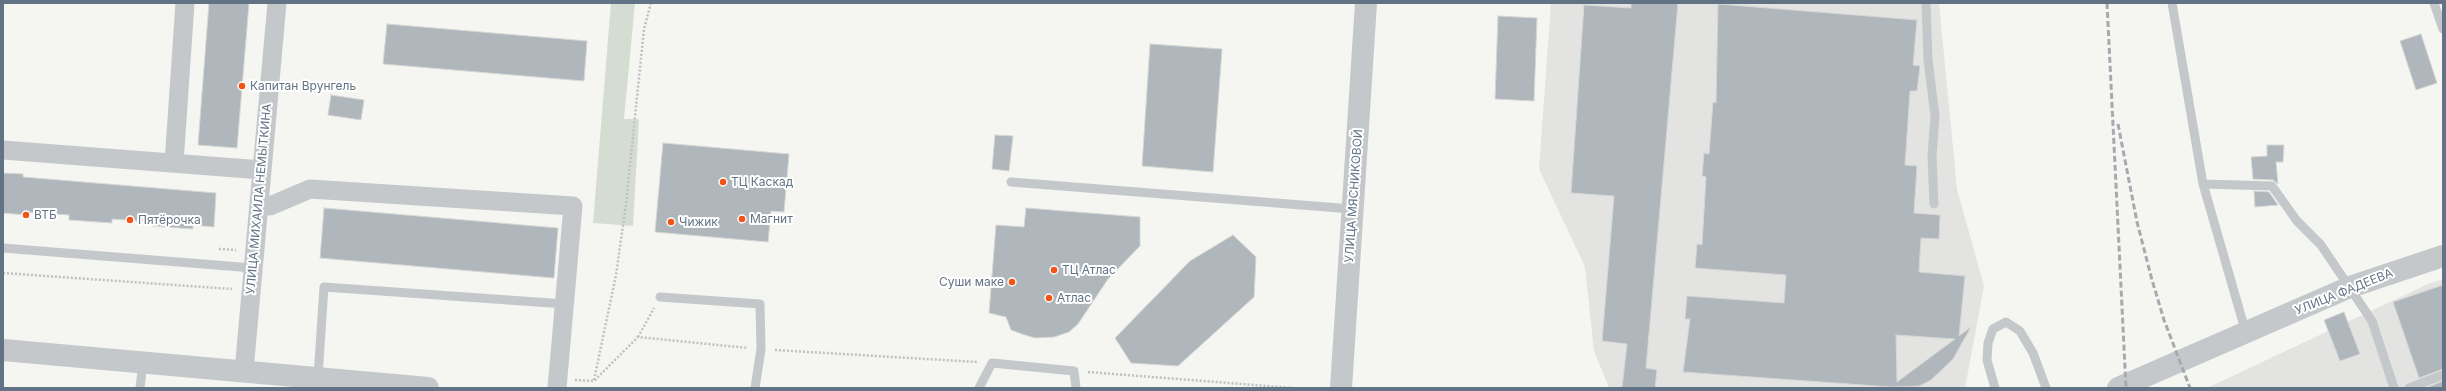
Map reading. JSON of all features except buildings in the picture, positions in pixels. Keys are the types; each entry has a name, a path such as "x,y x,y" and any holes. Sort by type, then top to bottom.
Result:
{"street":[{"path":"174,163 185,3"},
{"name":"УЛИЦА МИХАИЛА НЕМЫТКИНА","path":"244,371 277,3"},
{"name":"УЛИЦА МЯСНИКОВОЙ","path":"1341,388 1354,209 1366,3"},
{"path":"3,150 262,170"},
{"path":"270,206 310,189 573,206 566,304 557,388"},
{"name":"УЛИЦА ФАДЕЕВА","path":"2118,388 2350,287 2443,256"},
{"path":"3,350 428,388"}],"lane":[{"path":"1926,3 1928,60 1935,116 1932,156 1934,204"},
{"path":"2172,3 2203,184 2246,333"},
{"path":"2434,3 2443,30"},
{"path":"1011,182 1354,209"},
{"path":"2203,184 2272,186 2297,221 2321,245 2372,321 2394,388"},
{"path":"3,248 253,268"},
{"path":"318,377 324,287 566,304"},
{"path":"660,297 760,304 761,349 755,388"},
{"path":"1995,388 1987,360 1988,343 1993,329 2006,322 2020,331 2033,353 2046,388"},
{"path":"140,388 143,362"},
{"path":"979,388 992,363 1074,371 1076,388"},
{"path":"2409,388 2443,375"}],"path":[{"path":"594,381 616,275 626,204 644,29 651,3"},
{"path":"3,273 251,290"},
{"path":"638,337 660,297"},
{"path":"1074,371 1294,388"}],"shaded area":[{"path":"611,3 635,3 624,119 639,119 633,226 593,223"},
{"path":"1551,3 1939,3 1957,189 1984,286 1965,388 1609,388 1594,351 1585,267 1539,169"},
{"path":"2443,279 2443,388 2207,388 2428,284"}],"railway":[{"path":"2107,3 2126,388"},
{"path":"2118,124 2137,222 2152,280 2164,320 2190,388"}],"place":[{"name":"Капитан Врунгель","path":"242,86"},
{"name":"ТЦ Каскад","path":"723,182"},
{"name":"ВТБ","path":"26,215"},
{"name":"Магнит","path":"742,219"},
{"name":"Пятёрочка","path":"130,220"},
{"name":"Чижик","path":"671,222"},
{"name":"ТЦ Атлас","path":"1054,270"},
{"name":"Суши маке","path":"1012,282"},
{"name":"Атлас","path":"1049,298"}]}
